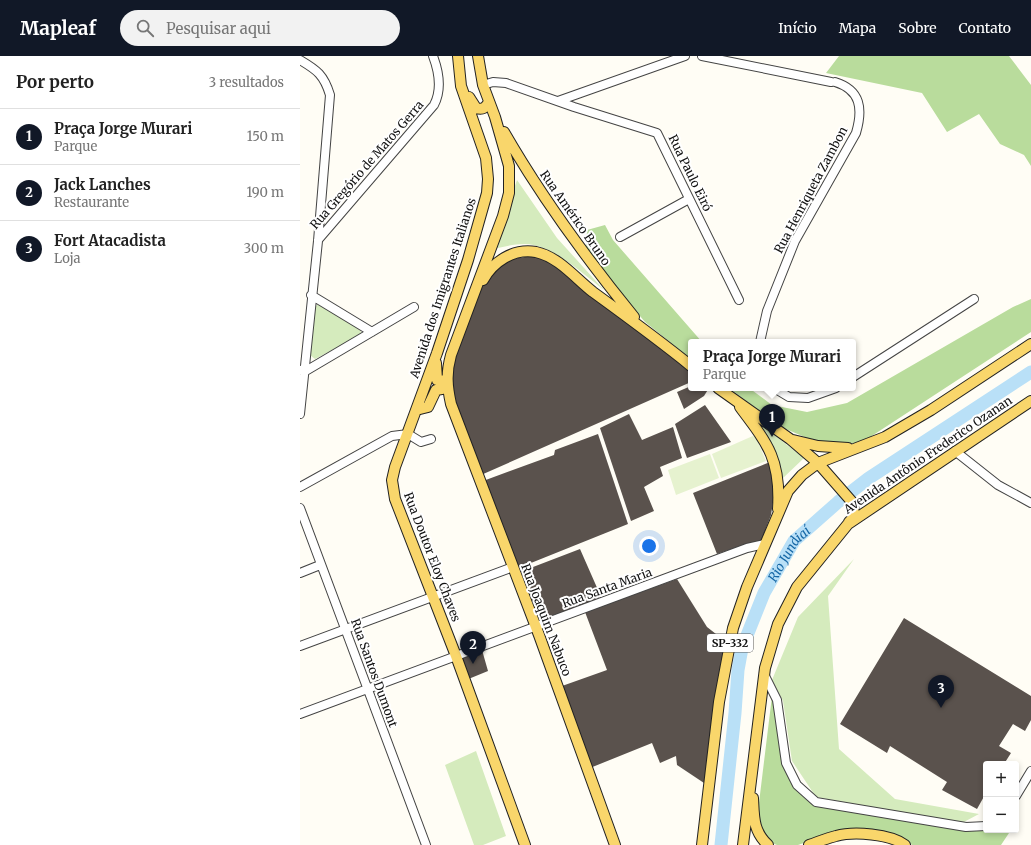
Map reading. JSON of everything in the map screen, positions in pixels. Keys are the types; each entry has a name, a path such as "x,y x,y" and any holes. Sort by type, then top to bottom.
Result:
{"main road":[{"name":"Avenida dos Imigrantes Italianos","path":"408,434 437,354 468,260 487,193 488,179 486,158 461,86 458,56"},
{"path":"447,385 451,355 509,193 509,166 495,117 483,85 478,56"},
{"path":"461,86 476,108 484,108 489,102"},
{"name":"Rua Américo Bruno","path":"495,117 522,164 577,246 643,328"},
{"path":"474,292 488,270 499,261 517,253 536,252 553,259 564,267 592,291 643,328 688,364"},
{"path":"818,463 885,437 931,410 1031,344"},
{"path":"437,354 437,380 447,385"},
{"path":"416,410 428,407 436,390 447,385"},
{"name":"Rua Joaquim Nabuco","path":"447,385 451,404 536,627 615,845"},
{"path":"722,391 790,439 818,463 853,503 854,517 848,524"},
{"path":"734,400 763,438 776,465 779,490 777,517"},
{"name":"Avenida Antônio Frederico Ozanan","path":"743,845 764,674 770,645 785,609 801,581 848,524 1031,401"},
{"name":"Rua Doutor Eloy Chaves","path":"408,434 395,467 392,480 393,489 406,529 456,656 524,845"},
{"path":"790,439 818,446 841,448 862,446"},
{"name":"SP-332","path":"702,845 719,702 733,628 765,544 788,491 802,475 818,463"},
{"path":"751,772 756,828 759,837 768,845"},
{"path":"809,845 837,836 852,834 884,837 906,845"}],"street":[{"name":"Rua Gregório de Matos Gerra","path":"318,241 434,105 438,97 439,83 433,56"},
{"path":"558,101 685,56"},
{"name":"Rua Henriqueta Zambon","path":"702,56 847,86 856,96 860,108 860,119 856,133 795,241 767,311 761,339"},
{"path":"300,60 317,71 326,82 330,95 318,241 302,370 300,414"},
{"name":"Rua Paulo Eiró","path":"483,85 493,82 506,83 657,133 740,300"},
{"path":"620,237 689,199"},
{"path":"311,295 372,332"},
{"path":"856,375 974,299"},
{"path":"302,370 414,307"},
{"path":"779,391 789,397 808,398 828,391"},
{"path":"300,487 392,436 408,434 421,442 431,439"},
{"path":"955,451 998,485 1031,503"},
{"name":"Rua Santos Dumont","path":"300,508 320,565 426,845"},
{"name":"Rua Santa Maria","path":"300,714 747,548 765,544"},
{"path":"300,573 320,565"},
{"path":"300,646 513,567"},
{"path":"764,674 777,700 786,764 797,785 816,802 966,827 983,826"},
{"path":"1019,791 1031,771"}],"green space":[{"path":"839,56 1009,56 1031,85 1031,166 1024,155 1000,144 979,114 947,132 922,93 826,73"},
{"path":"517,180 557,238 604,290 567,261 545,249 534,245 524,244 493,249"},
{"path":"605,225 613,240 699,339 688,339 688,357 645,322 592,259 586,249 587,230"},
{"path":"1031,299 1031,332 861,443 819,443 781,427 733,391 753,391 772,405 807,412 847,403 1013,307"},
{"path":"318,304 323,305 361,332 359,336 315,359 310,355 315,307"},
{"path":"755,420 804,458 782,479"},
{"path":"755,435 766,461 721,478 712,454"},
{"path":"710,454 719,478 676,495 668,470"},
{"path":"854,559 828,596 839,749 895,799 979,814 962,823 816,797 792,761 783,701 772,680 798,617"},
{"path":"772,696 782,764 814,804 964,830 983,830 983,833 1009,833 1001,845 912,845 906,840 841,830 798,845 777,845 769,842 761,829 758,811"},
{"path":"476,751 506,836 483,845 474,845 445,765"}],"building":[{"path":"531,256 546,259 688,370 688,383 481,475 451,392 450,371 478,293 496,268 512,259"},
{"path":"688,387 688,391 707,391 704,396 684,409 677,392"},
{"path":"705,405 731,442 687,458 675,424"},
{"path":"629,414 642,440 673,427 682,458 660,467 663,476 644,487 654,511 631,521 600,428"},
{"path":"598,434 628,524 516,569 483,481 554,455 555,450"},
{"path":"770,462 775,490 771,515 761,541 746,544 717,554 693,493"},
{"path":"580,549 602,599 539,620 520,572"},
{"path":"677,579 707,627 725,641 704,783 677,765 676,756 660,763 652,743 590,768 562,686 607,670 585,612"},
{"path":"904,618 1031,696 1031,720 1025,731 1013,724 999,746 1011,753 1006,761 983,761 983,798 977,809 942,790 947,782 890,746 887,753 840,724"},
{"path":"482,650 488,671 466,680 458,658"}],"waterway":[{"name":"Rio Jundiaí","path":"721,845 738,670 742,648 764,593 794,541 838,502 869,478 1031,372"}],"place":[{"name":"Praça Jorge Murari","path":"772,437"},
{"name":"Jack Lanches","path":"473,664"},
{"name":"Fort Atacadista","path":"941,708"}]}
